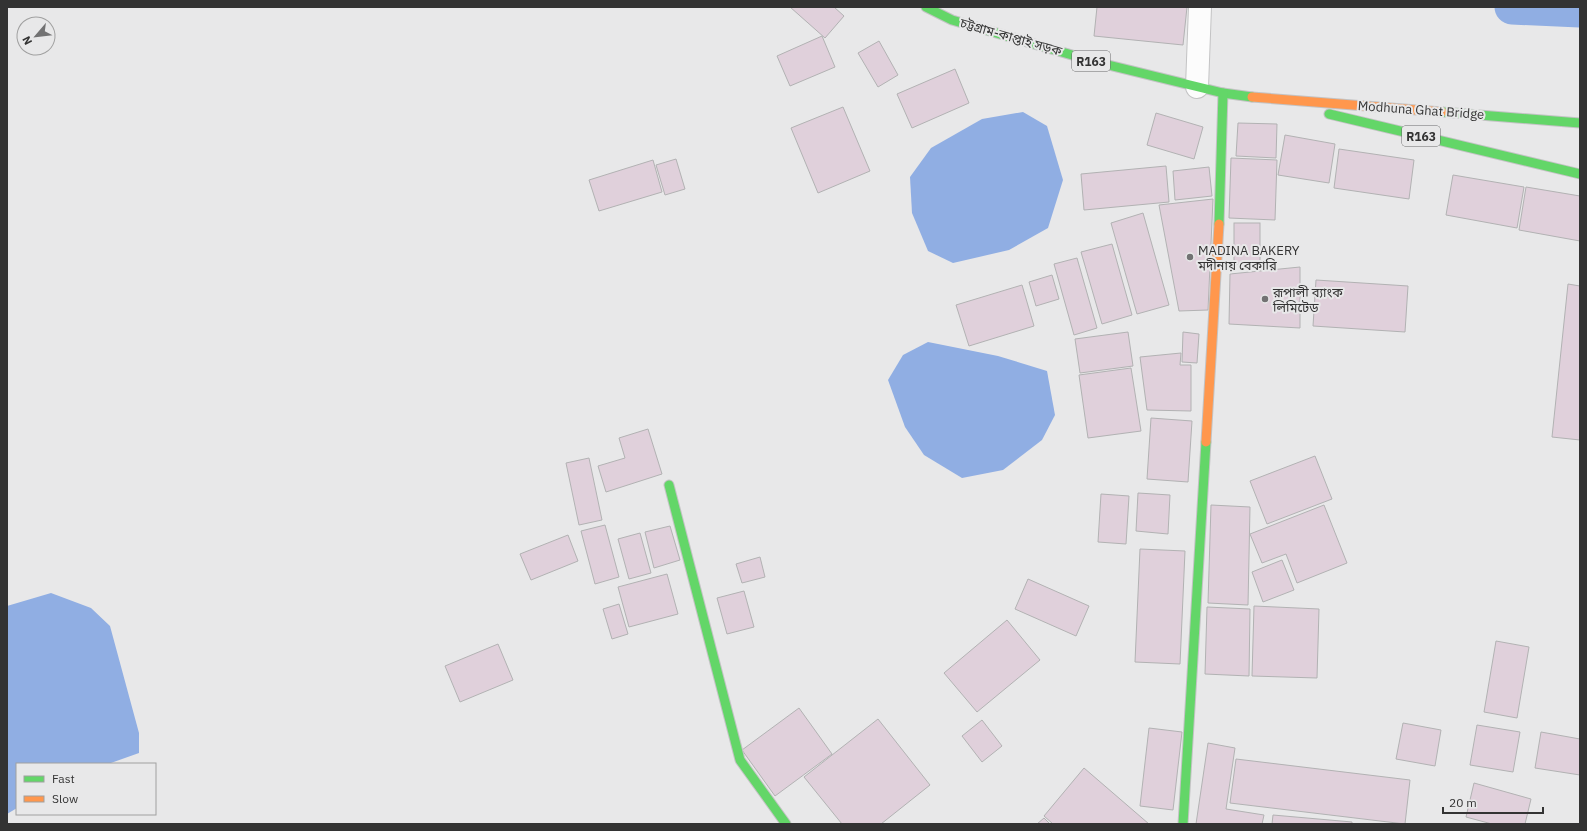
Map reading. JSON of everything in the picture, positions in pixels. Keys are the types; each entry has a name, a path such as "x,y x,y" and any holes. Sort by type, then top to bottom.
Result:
{"street":[{"name":"চট্টগ্রাম-কাপ্তাই সড়ক","path":"926,7 952,20 1096,62 1223,93 1262,98"},
{"path":"1197,87 1200,7"},
{"path":"1183,824 1221,191 1223,93"},
{"name":"Modhuna Ghat Bridge","path":"1262,98 1580,123"},
{"name":"R163","path":"1262,98 1580,174"},
{"path":"670,485 740,760 786,824"}],"water":[{"path":"1023,112 1047,126 1063,180 1048,228 1009,250 953,263 928,251 912,213 910,177 931,148 982,119"},
{"path":"928,342 998,356 1047,371 1055,415 1042,440 1003,470 962,478 924,455 905,427 888,380 903,355"},
{"path":"51,593 91,608 110,626 139,733 139,753 111,763 16,763 16,809 7,814 7,606"}],"building":[{"path":"790,7 834,7 844,16 825,38"},
{"path":"1097,7 1187,7 1183,45 1094,36"},
{"path":"822,36 835,67 790,86 777,56"},
{"path":"879,41 898,75 878,87 858,53"},
{"path":"955,69 969,103 912,128 897,94"},
{"path":"843,107 870,171 818,193 791,128"},
{"path":"1156,113 1203,127 1194,159 1147,145"},
{"path":"1238,123 1277,124 1276,158 1236,156"},
{"path":"1285,135 1335,144 1329,183 1278,175"},
{"path":"1339,149 1414,160 1409,199 1334,188"},
{"path":"1231,158 1277,160 1275,220 1229,218"},
{"path":"676,159 685,189 665,195 656,165"},
{"path":"653,160 662,192 599,211 589,180"},
{"path":"1166,166 1169,202 1084,210 1081,174"},
{"path":"1209,167 1212,196 1175,200 1173,171"},
{"path":"1453,175 1524,187 1517,228 1446,215"},
{"path":"1526,187 1580,196 1580,241 1519,230"},
{"name":"MADINA BAKERY মদীনায় বেকারি","path":"1213,199 1208,310 1179,311 1159,205"},
{"path":"1143,213 1169,305 1137,314 1111,223"},
{"path":"1234,223 1260,223 1260,264 1234,264"},
{"path":"1112,244 1132,315 1102,324 1081,252"},
{"path":"1077,258 1097,328 1074,335 1054,264"},
{"name":"রূপালী ব্যাংক লিমিটেড","path":"1300,267 1300,328 1229,324 1230,274"},
{"path":"1052,275 1059,299 1036,306 1029,282"},
{"path":"1316,280 1408,286 1405,332 1313,326"},
{"path":"1568,284 1580,286 1580,440 1552,437"},
{"path":"1022,285 1034,326 969,346 956,305"},
{"path":"1128,332 1133,366 1080,373 1075,339"},
{"path":"1183,332 1199,334 1197,363 1182,362"},
{"path":"1181,353 1180,365 1191,365 1191,411 1147,410 1140,357"},
{"path":"1131,368 1141,431 1088,438 1079,375"},
{"path":"1151,418 1192,421 1188,482 1147,479"},
{"path":"648,429 662,474 606,492 598,466 625,458 619,438"},
{"path":"1315,456 1332,499 1267,524 1250,481"},
{"path":"589,458 602,520 579,525 566,463"},
{"path":"1138,493 1170,495 1168,534 1136,531"},
{"path":"1101,494 1129,496 1126,544 1098,542"},
{"path":"1211,505 1250,507 1248,605 1208,603"},
{"path":"1324,505 1347,563 1297,583 1286,554 1262,563 1250,534"},
{"path":"605,525 619,577 595,584 581,531"},
{"path":"670,526 680,560 654,568 645,532"},
{"path":"640,533 651,573 629,579 618,539"},
{"path":"568,535 578,561 531,580 520,554"},
{"path":"1140,549 1185,551 1180,664 1135,662"},
{"path":"760,557 765,577 742,583 736,564"},
{"path":"1282,560 1294,590 1263,602 1252,572"},
{"path":"667,574 678,614 629,627 618,587"},
{"path":"1028,579 1089,606 1076,636 1015,609"},
{"path":"744,591 754,627 727,634 717,598"},
{"path":"619,604 628,634 612,639 603,609"},
{"path":"1254,606 1319,609 1317,678 1252,676"},
{"path":"1207,607 1250,609 1249,676 1205,674"},
{"path":"1007,620 1040,660 977,712 944,673"},
{"path":"1496,641 1529,647 1517,718 1484,712"},
{"path":"498,644 513,680 460,702 445,666"},
{"path":"799,708 832,754 775,796 742,750"},
{"path":"878,719 930,785 881,824 842,824 804,777"},
{"path":"982,720 1002,746 982,762 962,736"},
{"path":"1403,723 1441,730 1435,766 1396,759"},
{"path":"1477,725 1520,732 1513,772 1470,765"},
{"path":"1149,728 1182,732 1173,810 1140,806"},
{"path":"1541,732 1580,739 1580,775 1535,768"},
{"path":"1208,743 1235,748 1226,809 1264,815 1262,824 1196,824"},
{"path":"1236,759 1410,780 1405,824 1230,803"},
{"path":"1084,768 1149,824 1053,824 1044,816"},
{"path":"1474,783 1531,799 1525,824 1492,824 1466,817"},
{"path":"1273,815 1352,822 1352,824 1272,824"},
{"path":"1044,818 1050,824 1037,824"}],"waterway":[{"path":"1512,7 1580,10"}],"traffic: fast":[{"path":"926,7 952,20 1096,62 1223,93 1252,97"},
{"path":"1219,224 1223,93"},
{"path":"1442,112 1580,123"},
{"path":"1329,114 1580,174"},
{"path":"1183,824 1206,442"},
{"path":"669,485 740,760 786,824"}],"traffic: slow":[{"path":"1252,97 1442,112"},
{"path":"1206,442 1219,224"}],"place":[{"name":"MADINA BAKERY মদীনায় বেকারি","path":"1190,257"},
{"name":"রূপালী ব্যাংক লিমিটেড","path":"1265,299"}]}
